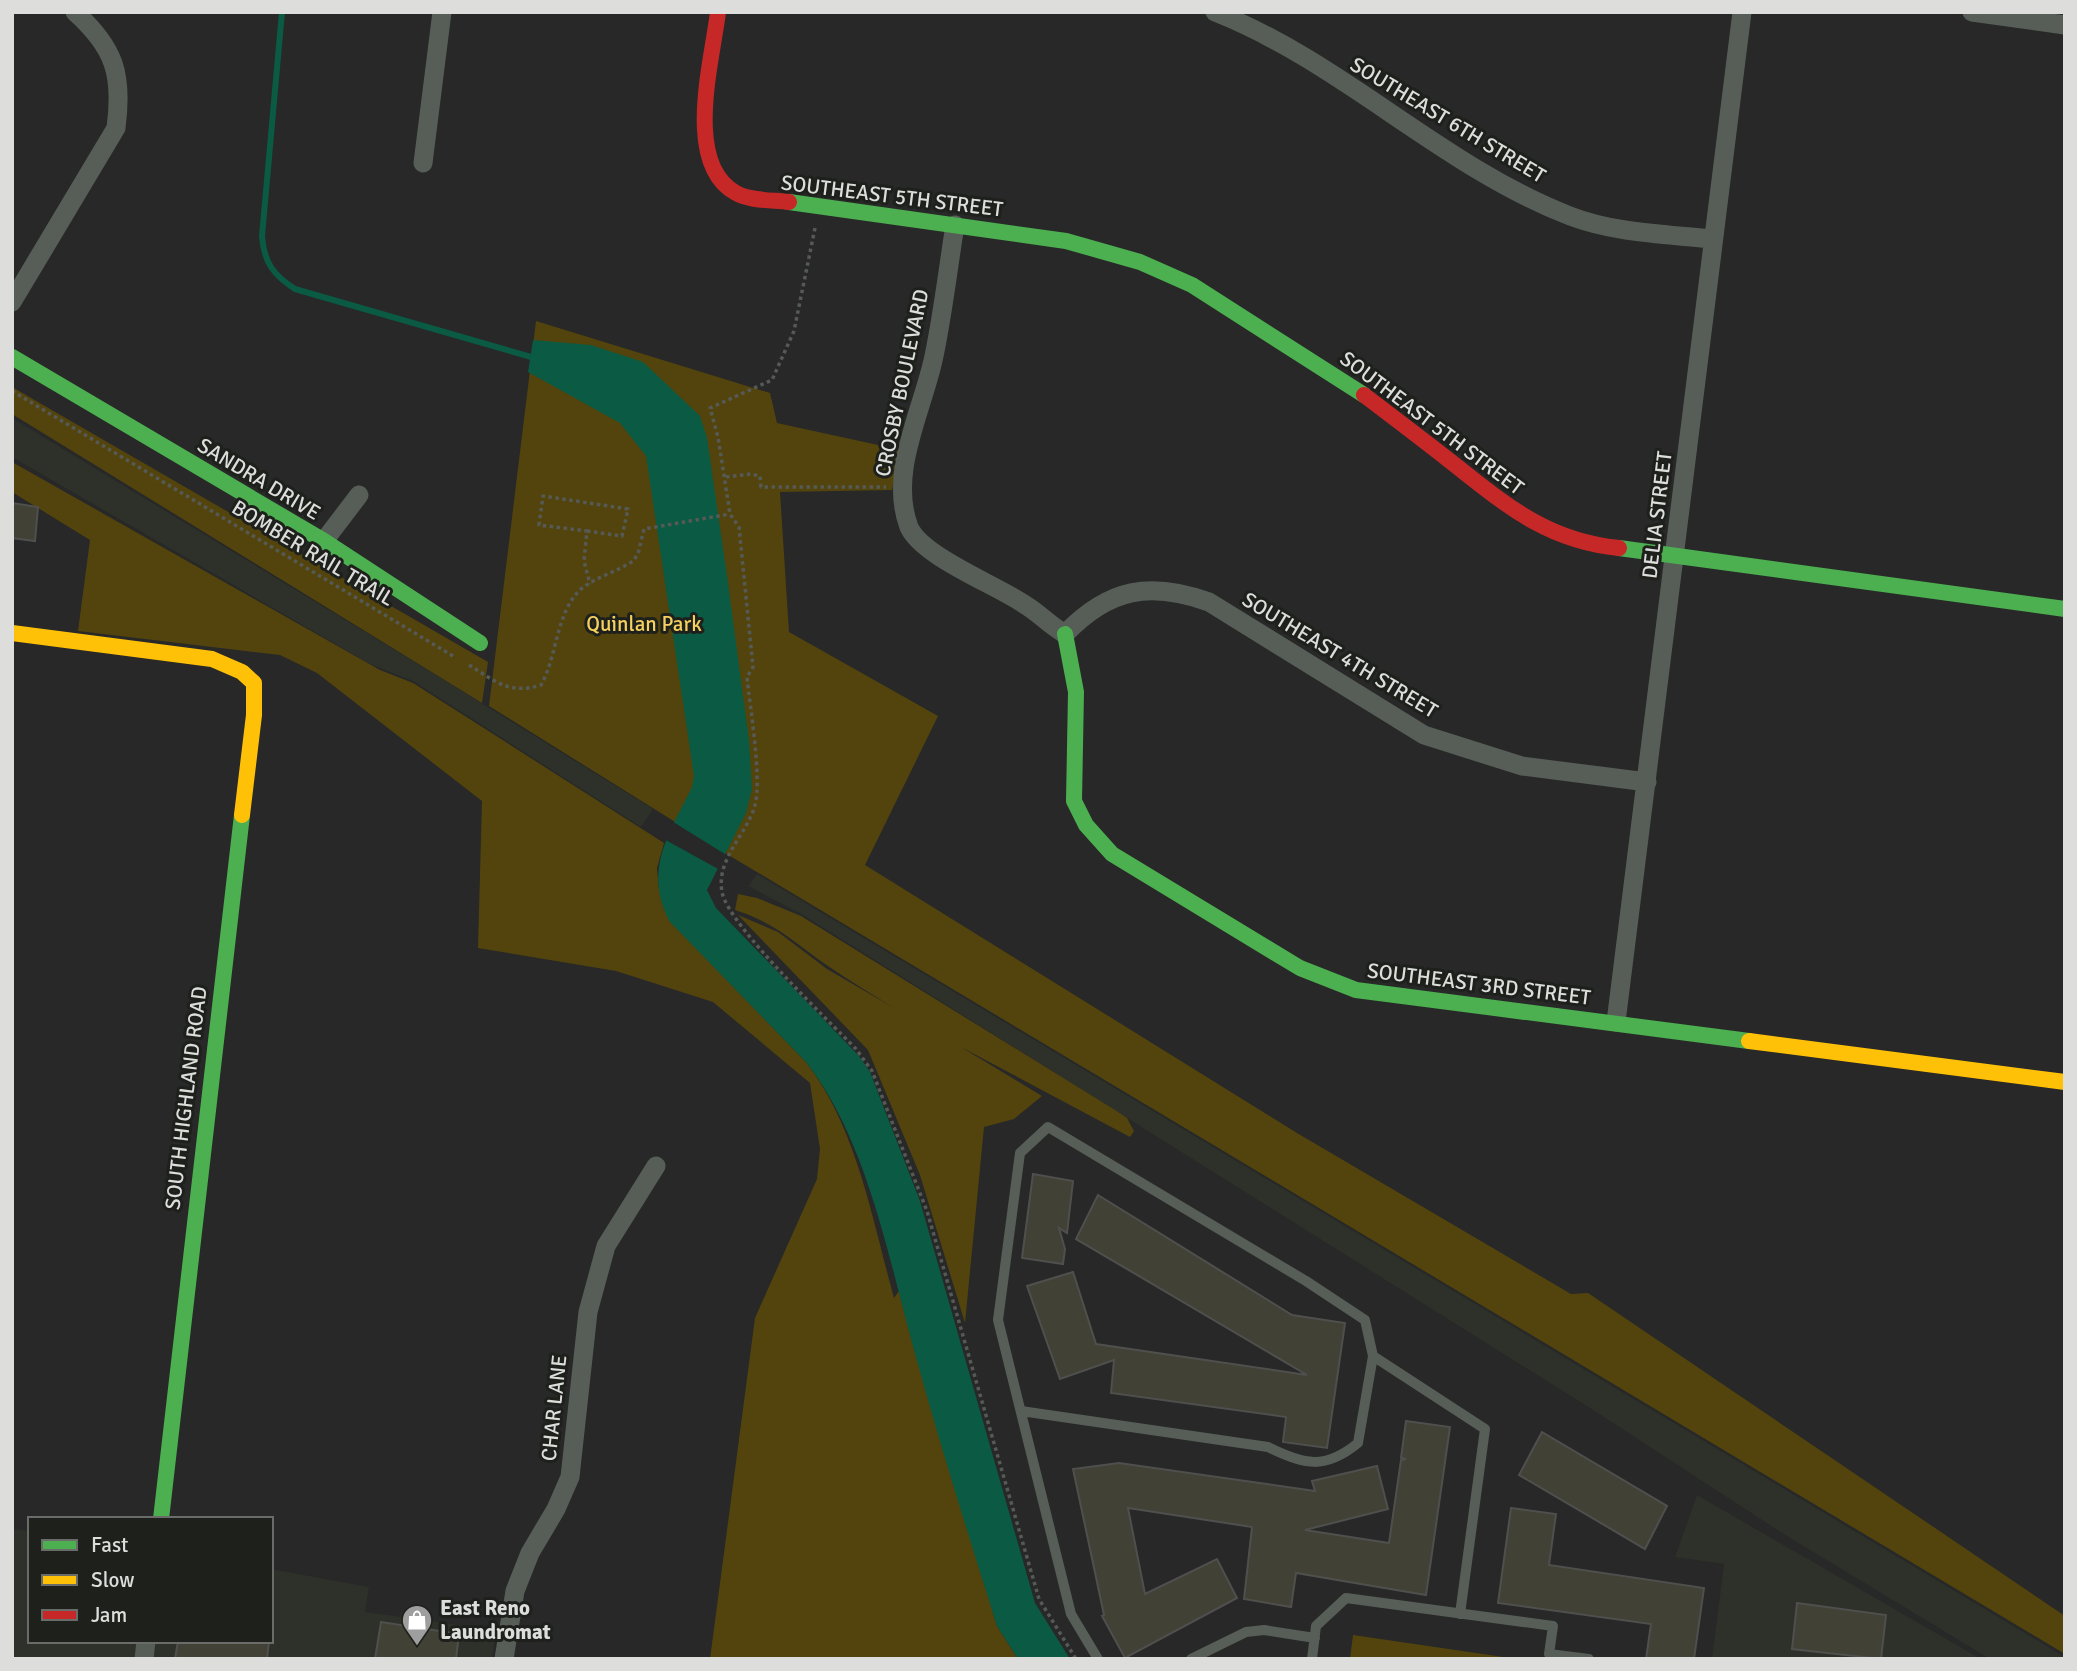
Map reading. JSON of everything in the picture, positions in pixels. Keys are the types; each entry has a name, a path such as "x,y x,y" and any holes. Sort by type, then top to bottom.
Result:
{"street":[{"path":"12,302 116,128 120,96 114,59 97,32 75,12"},
{"path":"423,163 442,12"},
{"name":"SOUTHEAST 5TH STREET","path":"718,12 703,138 718,180 738,195 1095,247 1192,285 1361,393 1453,463 1490,495 1526,519 1555,533 1594,546 1676,554 2065,609"},
{"name":"SOUTHEAST 6TH STREET","path":"1214,12 1270,36 1485,173 1570,216 1614,229 1711,239"},
{"name":"DELIA STREET","path":"1616,1022 1676,554 1711,239 1742,12"},
{"path":"1972,12 2065,25"},
{"name":"CROSBY BOULEVARD","path":"955,225 934,358 906,460 902,487 910,528 932,552 1028,606 1048,625 1065,634"},
{"name":"SANDRA DRIVE","path":"12,357 324,541 480,643"},
{"path":"324,541 359,495"},
{"name":"SOUTHEAST 4TH STREET","path":"1065,634 1084,614 1114,596 1178,591 1209,602 1424,735 1522,766 1647,782"},
{"name":"SOUTH HIGHLAND ROAD","path":"12,633 212,659 242,672 254,683 254,715 161,1517"},
{"name":"SOUTHEAST 3RD STREET","path":"1065,634 1067,657 1076,692 1074,801 1086,825 1112,853 1300,968 1356,990 2065,1082"},
{"name":"CHAR LANE","path":"504,1659 515,1591 530,1553 556,1509 570,1477 588,1312 607,1246 656,1166"}],"lane":[{"path":"1021,1411 1268,1447 1289,1458 1329,1462 1358,1443 1373,1356 1365,1320 1306,1281 1048,1128 1020,1153 998,1320 1071,1614 1098,1659"},
{"path":"1373,1356 1485,1429 1460,1614"},
{"path":"1312,1659 1316,1626 1346,1598 1553,1626 1549,1654 1589,1659"},
{"path":"1191,1659 1247,1632 1264,1630 1315,1638"}],"path":[{"path":"819,208 794,331 772,380 710,408 726,477 730,514 739,527 752,667 747,677 756,787 755,807 722,869 723,896 738,925 856,1049 872,1071 927,1211 1039,1600 1076,1659"},
{"name":"BOMBER RAIL TRAIL","path":"12,391 506,688 524,690 541,685 550,670 564,618 579,591 590,584"},
{"path":"726,477 760,477 761,487 902,487"},
{"path":"543,496 628,509 622,536 587,531 539,525 543,496"},
{"path":"587,531 584,561 590,584 633,561 638,554 644,529 650,526 730,514"}],"shaded area":[{"path":"533,340 591,345 643,362 700,416 707,438 727,576 749,741 752,789 746,813 707,890 716,908 859,1056 870,1072 920,1201 1035,1603 1070,1659 1018,1659 997,1626 933,1419 873,1200 845,1127 827,1093 806,1062 670,922 662,903 659,869 662,852 692,787 694,776 646,456 620,423 528,372"},
{"path":"12,418 653,809 641,827 413,681 370,664 12,457"},
{"path":"757,874 2065,1659 1990,1659 1782,1533 1590,1408 803,915 748,886"},
{"path":"1697,1495 1981,1659 1712,1659 1724,1564 1675,1557"},
{"path":"12,1529 28,1531 28,1643 273,1643 273,1569 369,1587 365,1612 496,1630 492,1659 12,1659"}],"green space":[{"name":"Quinlan Park","path":"536,321 770,393 777,423 901,450 892,490 780,492 789,632 938,716 865,865 1297,1133 1571,1294 1588,1293 2065,1616 2065,1654 725,853 489,706"},
{"path":"12,387 488,662 482,703 12,414"},
{"path":"12,462 380,670 413,683 664,843 657,868 659,889 670,921 806,1062 824,1088 838,1116 861,1175 894,1298 899,1291 997,1626 1018,1659 710,1659 755,1318 817,1179 820,1149 810,1083 713,1002 616,971 478,948 482,801 317,673 280,655 78,631 90,540 12,492"},
{"path":"738,894 757,898 801,916 1115,1110 1127,1118 1134,1131 1130,1137 961,1047 1042,1096 1014,1119 984,1127 965,1323 920,1175 868,1050 738,915 778,932 827,969 894,1008 836,972 774,927 735,910"},
{"path":"1353,1635 1517,1659 1350,1659"}],"pier":[{"path":"670,820 728,856 720,870 662,838"}],"building":[{"path":"12,503 38,507 35,541 12,538"},
{"path":"1033,1174 1073,1181 1067,1233 1059,1228 1065,1249 1063,1264 1022,1258"},
{"path":"1098,1195 1292,1315 1345,1323 1327,1448 1283,1442 1286,1417 1111,1393 1114,1360 1060,1379 1027,1286 1073,1272 1096,1344 1307,1375 1076,1239"},
{"path":"1406,1421 1450,1427 1426,1595 1296,1573 1291,1607 1244,1599 1252,1527 1128,1508 1145,1594 1217,1559 1237,1598 1125,1658 1102,1616 1104,1615 1073,1469 1119,1463 1315,1491 1312,1481 1377,1466 1388,1509 1305,1530 1389,1543 1401,1460 1406,1459 1401,1458"},
{"path":"1542,1432 1667,1506 1645,1549 1519,1475"},
{"path":"1511,1508 1556,1514 1549,1565 1704,1588 1694,1659 1646,1659 1651,1624 1498,1603"},
{"path":"1797,1603 1886,1615 1881,1659 1792,1649"},
{"name":"East Reno Laundromat","path":"381,1622 459,1634 456,1659 375,1659"},
{"path":"178,1643 269,1643 267,1659 175,1659"}],"waterway":[{"path":"282,12 262,236 271,267 295,289 538,359"}],"traffic: fast":[{"path":"789,202 1066,241 1140,262 1192,285 1364,395"},
{"path":"12,357 324,541 480,643"},
{"path":"1619,548 2065,609"},
{"path":"1065,634 1076,692 1074,801 1086,825 1112,854 1300,968 1356,990 1749,1041"},
{"path":"161,1517 242,815"}],"traffic: slow":[{"path":"12,633 212,659 242,672 254,683 254,715 242,815"},
{"path":"1749,1041 2065,1082"}],"traffic: jam":[{"path":"718,12 705,110 705,136 710,160 720,179 741,196 789,202"},
{"path":"1364,395 1508,506 1570,538 1619,548"}],"place":[{"name":"East Reno Laundromat","path":"417,1647"}]}
